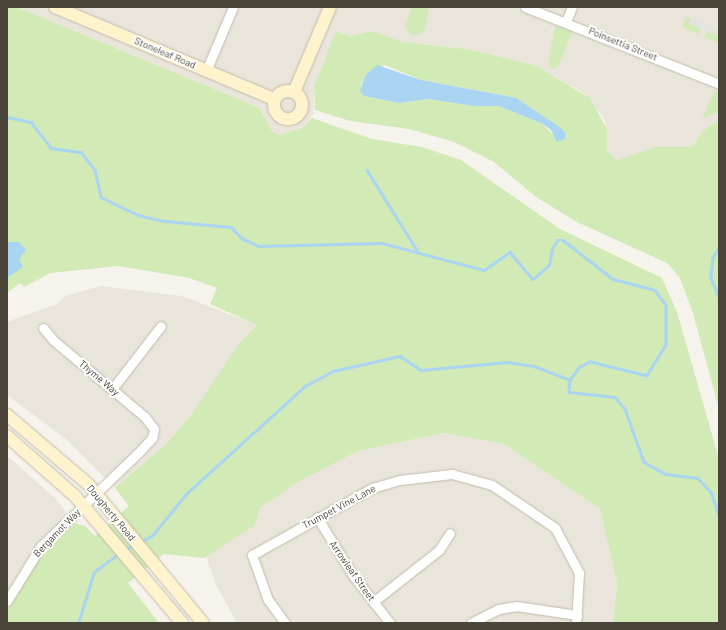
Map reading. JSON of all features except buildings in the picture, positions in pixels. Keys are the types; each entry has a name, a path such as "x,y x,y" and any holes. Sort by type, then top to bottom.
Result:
{"main road":[{"path":"294,92 330,7"},
{"name":"Stoneleaf Road","path":"60,8 274,100"},
{"path":"282,91 294,92 302,104 295,118 278,116 274,100 282,91"},
{"name":"Dougherty Road","path":"7,415 49,448 95,494 116,517 203,623"},
{"name":"Dougherty Road","path":"7,436 82,506 182,623"}],"street":[{"path":"206,71 233,7"},
{"name":"Poinsettia Street","path":"525,7 566,21 719,84"},
{"path":"566,21 572,7"},
{"path":"113,388 161,326"},
{"name":"Thyme Way","path":"43,328 54,341 113,388 154,430"},
{"name":"Bergamot Way","path":"7,601 41,546 152,438 154,430"},
{"name":"Trumpet Vine Lane","path":"285,623 268,600 252,556 317,517 372,488 400,480 452,474 474,477 508,494 555,528 579,573 576,619"},
{"name":"Arrowleaf Street","path":"317,517 374,602 390,623"},
{"path":"374,602 439,550 450,533"},
{"path":"471,623 498,609 516,606 576,619"}],"shaded area":[{"path":"17,7 719,7 719,120 704,131 692,147 666,147 617,160 607,151 607,129 603,116 582,92 535,65 467,49 403,42 372,31 350,36 336,31 314,93 313,115 302,128 279,135 272,131 260,109 253,105"},
{"path":"691,18 719,30 716,35 689,24"},
{"path":"101,286 182,296 257,325 191,415 167,443 115,488 67,440 7,395 7,322 57,304 65,296"},
{"path":"444,433 504,444 600,509 617,583 613,623 237,623 216,585 205,554 255,525 260,508 298,482 358,451"},
{"path":"7,456 55,498 75,523 41,556 7,610"}],"green space":[{"path":"7,7 17,7 253,105 260,109 272,131 279,135 302,128 312,118 372,139 422,147 461,160 560,229 662,278 677,312 719,459 719,623 613,623 617,583 600,509 504,444 444,433 358,451 298,482 260,508 255,525 204,558 164,554 128,583 159,623 7,623 7,611 33,566 57,540 75,523 85,526 95,536 129,506 115,488 167,443 191,415 238,345 257,325 210,304 217,288 189,278 118,266 51,273 24,287 20,283 7,293"},
{"path":"412,7 429,7 425,30 420,35 411,35 405,27"},
{"path":"686,17 691,18 689,24 701,29 698,34 682,27"},
{"path":"555,25 573,32 558,67 553,69 548,64"},
{"path":"336,31 350,36 372,31 403,42 467,49 535,65 590,98 607,129 607,151 617,160 657,147 692,147 703,131 719,120 719,409 693,313 680,278 667,263 577,222 536,197 494,162 454,142 409,129 350,121 315,110 314,87","holes":["385,65 421,80 516,98 565,132 552,134 543,124 499,106 474,106 428,99 399,103 364,96 361,85 365,76"]},
{"path":"707,32 719,36 719,43 704,37"},
{"path":"714,91 719,93 719,112 702,119"}],"water":[{"path":"377,65 421,80 516,98 558,126 565,132 565,139 557,142 551,130 543,124 499,106 474,106 428,99 399,103 364,96 360,91 365,76"},
{"path":"7,242 19,242 26,250 19,259 23,267 7,278"}],"waterway":[{"path":"7,117 31,122 51,148 81,152 95,170 101,197 138,215 165,221 231,227 243,239 259,246 382,243 484,270 510,252 533,279 549,265 552,249 557,240 563,240 613,279 655,290 666,305 666,345 647,376 590,362 580,367 570,380 569,392 615,397 625,409 644,462 666,474 698,478 711,492 719,515"},
{"path":"367,170 417,250"},
{"path":"719,248 713,258 711,278 719,297"},
{"path":"140,542 152,536 186,494 305,386 333,371 400,356 421,370 508,362 534,366 570,380"},
{"path":"124,550 134,545"},
{"path":"78,623 94,572 118,554"}]}
